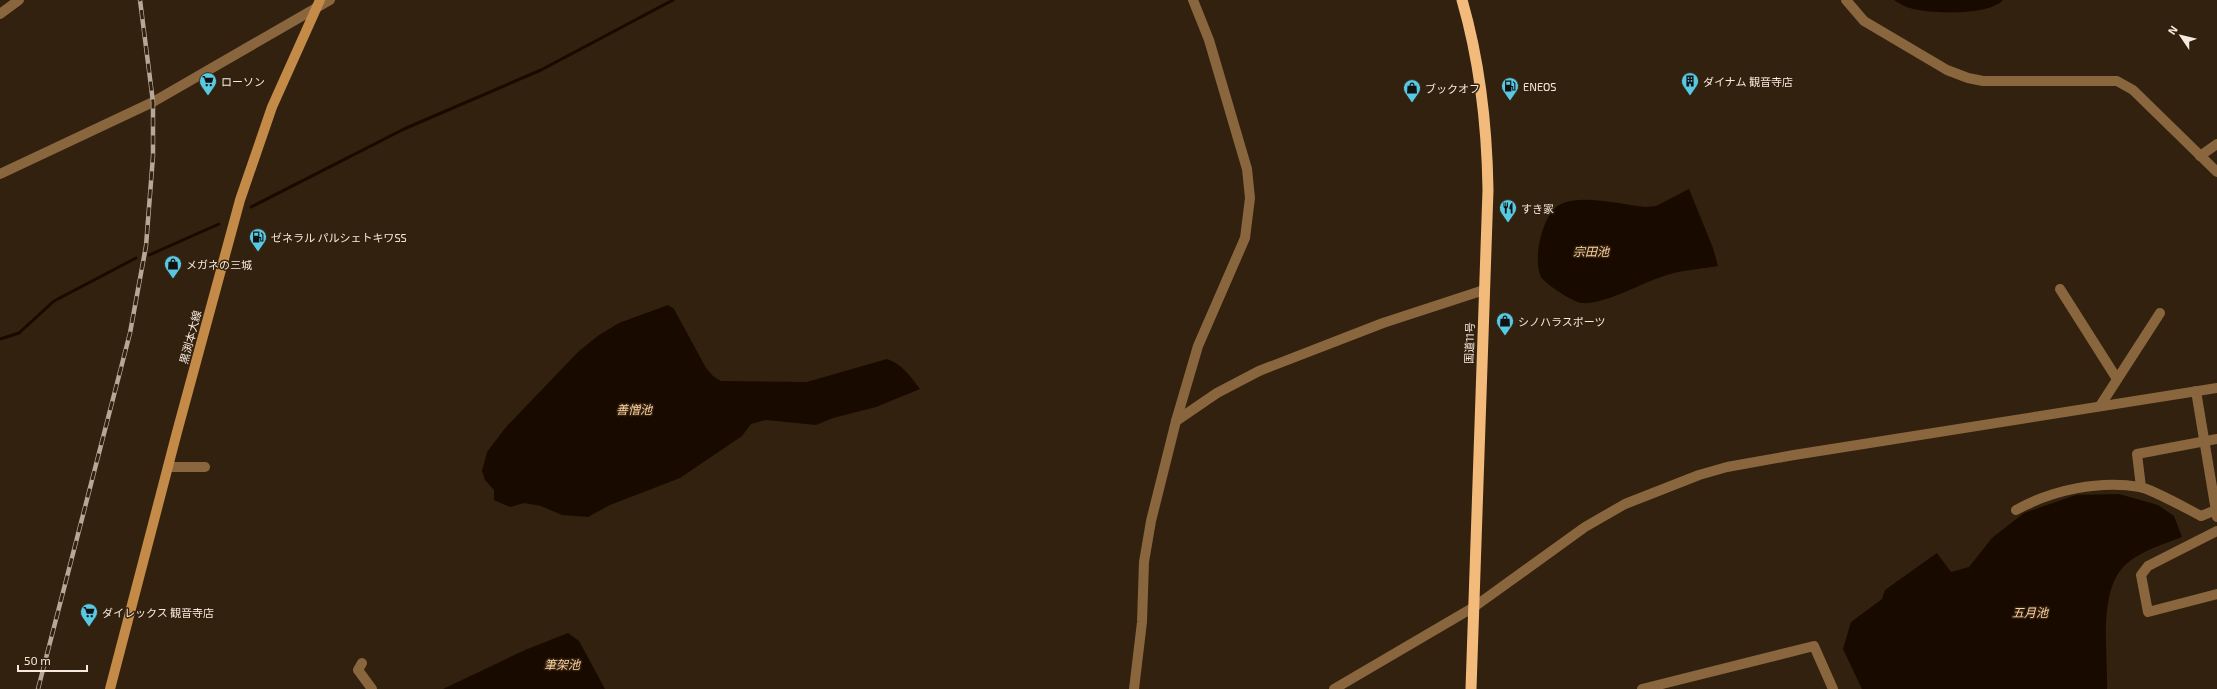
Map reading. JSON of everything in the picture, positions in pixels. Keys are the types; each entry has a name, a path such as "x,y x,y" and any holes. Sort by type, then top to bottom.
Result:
{"highway":[{"name":"国道11号","path":"1462,0 1478,75 1487,154 1471,689"}],"main road":[{"name":"黒渕本大線","path":"110,689 228,244 251,166 272,107 318,5"}],"street":[{"path":"0,14 19,0"},
{"path":"0,174 154,102 318,5 330,0"},
{"path":"1134,689 1142,622 1144,562 1151,521 1176,421 1198,346 1245,238 1250,198 1247,169 1209,40 1193,0"},
{"path":"1846,0 1864,21 1947,70 1968,78 1983,81 2118,81 2132,90 2217,172"},
{"path":"2200,156 2217,144"},
{"path":"2060,289 2117,378"},
{"path":"1176,421 1217,393 1259,371 1383,323 1484,290"},
{"path":"2100,406 2160,313"},
{"path":"1334,689 1474,607 1585,527 1632,501 1699,475 1727,467 1794,455 2217,388"},
{"path":"2016,510 2034,500 2066,490 2105,486 2141,488 2201,516 2216,513 2215,489 2204,441 2196,391"},
{"path":"2141,488 2137,454 2217,439"},
{"path":"168,467 205,467"},
{"path":"2217,531 2148,566 2141,575 2148,612 2217,594"},
{"path":"1642,689 1814,646 1833,689"},
{"path":"362,663 358,670 372,689"}],"water":[{"path":"1894,0 2003,0 1996,5 1985,9 1958,12 1931,12 1910,8"},
{"name":"宗田池","path":"1689,189 1713,248 1718,266 1670,274 1623,293 1591,303 1577,302 1553,288 1541,277 1538,259 1544,226 1549,216 1561,204 1570,201 1591,200 1645,207 1656,206"},
{"name":"善憎池","path":"668,305 674,309 706,368 713,376 721,381 807,382 887,359 901,367 920,389 876,407 833,418 816,425 766,420 751,424 742,436 680,478 610,505 588,517 562,515 541,506 524,503 510,507 494,500 494,490 485,480 482,471 487,452 506,427 578,352 599,335 619,323"},
{"name":"五月池","path":"2119,494 2158,505 2174,516 2182,537 2148,550 2132,559 2120,571 2113,583 2109,596 2106,628 2107,689 1862,689 1843,649 1851,622 1882,599 1885,590 1937,553 1951,572 1969,567 1992,538 2024,513 2076,495"},
{"name":"筆架池","path":"568,633 579,641 605,689 443,689 525,650"}],"waterway":[{"path":"251,207 404,129 541,70 673,0"},
{"path":"149,255 219,224"},
{"path":"0,339 19,333 54,301 136,258"}],"railway":[{"path":"38,689 130,333 146,246 153,156 153,102 140,0"}],"place":[{"name":"ローソン","path":"208,96"},
{"name":"ダイナム 観音寺店","path":"1690,96"},
{"name":"ENEOS","path":"1510,101"},
{"name":"ブックオフ","path":"1412,103"},
{"name":"すき家","path":"1508,223"},
{"name":"ゼネラル パルシェトキワSS","path":"258,252"},
{"name":"メガネの三城","path":"173,279"},
{"name":"シノハラスポーツ","path":"1505,336"},
{"name":"ダイレックス 観音寺店","path":"89,627"}]}
